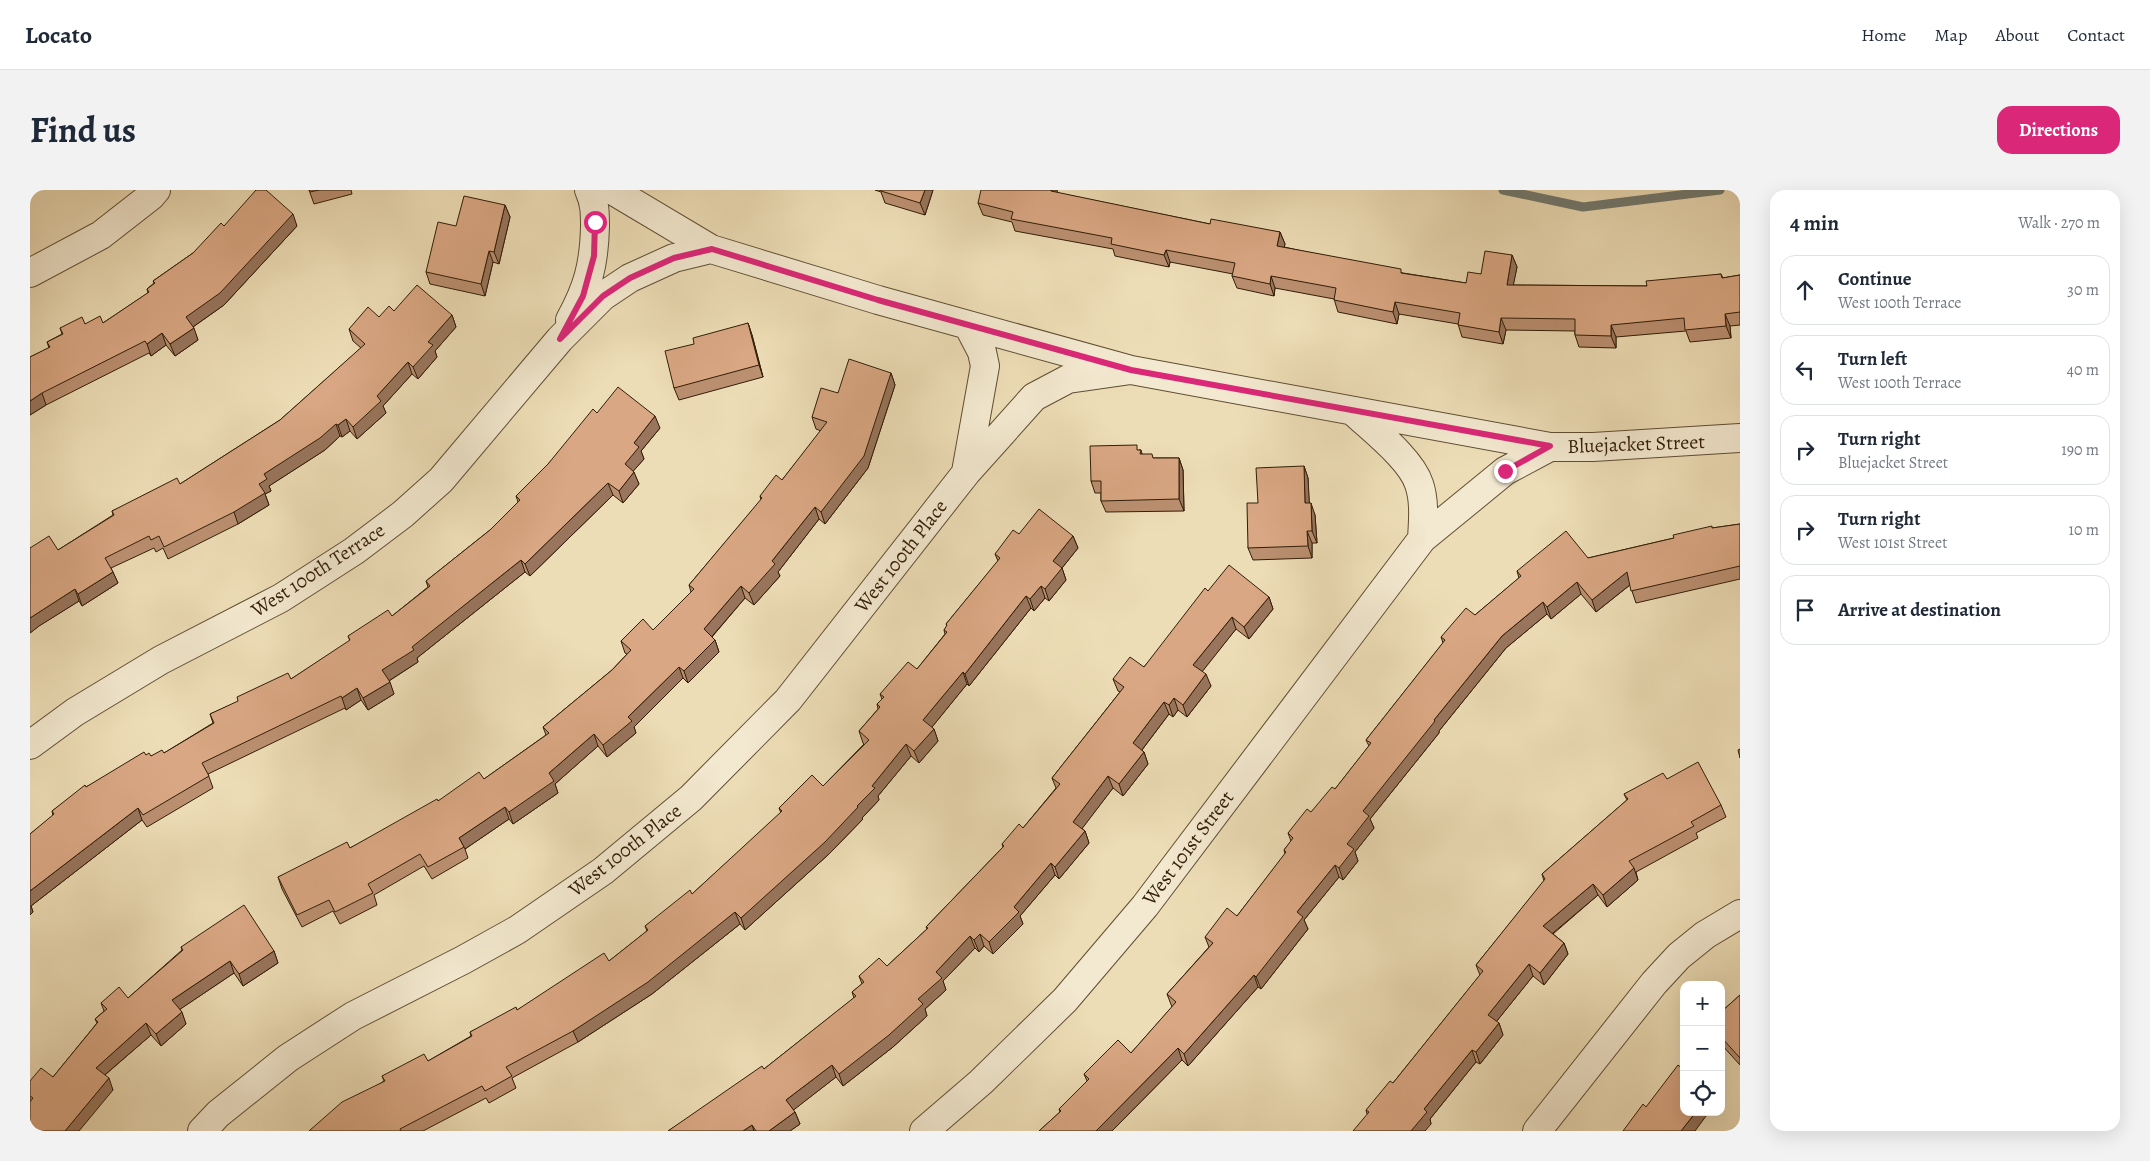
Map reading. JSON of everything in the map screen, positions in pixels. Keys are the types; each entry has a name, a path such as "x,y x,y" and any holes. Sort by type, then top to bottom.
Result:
{"street":[{"path":"30,273 101,234 151,196 156,190"},
{"name":"West 100th Terrace","path":"560,339 583,296 594,256 595,203 589,190"},
{"name":"Bluejacket Street","path":"612,190 712,249 878,300 1131,370 1354,412 1550,446 1602,446 1740,438"},
{"name":"West 100th Terrace","path":"30,745 75,712 161,660 281,598 354,552 441,480 560,339 603,296 630,278 674,258 712,249"},
{"name":"West 100th Place","path":"966,473 985,366 982,352 968,325"},
{"name":"West 100th Place","path":"202,1131 218,1114 288,1058 353,1016 517,930 603,870 691,798 788,700 966,473 1034,397 1068,379 1131,370"},
{"path":"1354,412 1402,457 1419,483 1423,506 1422,539"},
{"name":"West 101st Street","path":"924,1131 981,1082 1065,1000 1145,906 1422,539 1505,471 1550,446"},
{"path":"1537,1131 1654,983 1673,962 1705,935 1740,914"}],"building":[{"path":"256,190 266,190 293,214 220,293 186,317 194,328 170,344 162,333 147,344 145,341 42,393 30,401 30,357 50,347 47,342 63,334 60,328 82,317 85,324 100,316 103,323 149,292 147,289 155,283 153,281 193,253 221,223 224,226"},
{"path":"881,190 925,190 920,203"},
{"path":"981,190 1051,190 1210,224 1211,219 1280,232 1277,246 1401,269 1401,273 1466,283 1468,272 1481,274 1485,251 1512,255 1507,285 1647,286 1646,281 1721,274 1722,278 1740,275 1740,312 1725,314 1726,326 1685,330 1684,318 1611,325 1611,336 1575,335 1575,319 1501,318 1499,332 1458,325 1460,313 1395,302 1393,312 1334,300 1336,288 1271,276 1270,284 1232,276 1235,263 1166,250 1164,255 1111,244 1112,238 1011,219 1013,212 978,203"},
{"path":"464,196 505,205 494,252 489,251 481,284 426,272 438,222 456,226"},
{"path":"417,285 452,315 428,342 433,345 413,367 408,362 377,396 381,401 353,427 346,419 338,425 336,424 320,438 264,474 267,479 259,484 265,493 234,512 164,547 159,536 151,540 149,536 105,558 113,572 78,594 75,589 30,618 30,548 49,536 58,550 114,515 112,511 177,478 180,484 280,420 365,344 349,329 368,307 379,317 389,306 394,311"},
{"path":"748,323 759,365 674,388 665,351 694,344 693,338"},
{"path":"849,359 891,373 864,456 821,512 815,507 772,561 775,564 749,593 741,586 704,629 715,640 684,671 679,667 628,717 632,721 603,745 594,734 549,773 554,781 509,812 505,807 459,838 464,847 428,867 420,854 368,884 373,893 335,912 329,900 297,915 278,877 347,842 350,848 437,799 438,801 479,772 484,779 549,733 543,727 612,670 631,650 621,641 643,619 653,630 694,589 689,585 762,498 760,496 776,475 782,480 827,422 812,417 821,388 838,393"},
{"path":"618,387 655,416 634,443 639,447 625,464 634,472 619,491 608,483 525,564 521,560 412,647 414,650 382,670 390,682 363,698 357,688 342,698 341,696 202,763 209,776 143,815 138,808 30,891 30,834 54,814 52,811 85,785 86,787 144,752 146,755 149,753 151,756 162,750 164,753 214,723 210,714 238,701 237,697 288,673 291,679 350,640 348,636 388,610 392,616 430,586 426,581 490,530 520,500 516,496 548,464 593,409 597,413"},
{"path":"1137,445 1137,450 1141,450 1140,454 1152,454 1153,458 1179,458 1179,499 1101,501 1101,481 1091,481 1090,446"},
{"path":"1304,466 1305,503 1311,503 1312,531 1307,531 1308,546 1248,548 1247,503 1258,503 1256,468"},
{"path":"1039,509 1073,536 1053,561 1062,568 1045,589 1041,586 1030,599 1026,596 965,674 963,672 923,720 934,729 914,751 906,744 872,786 875,788 825,842 741,918 735,912 648,982 573,1031 506,1067 512,1076 485,1091 482,1086 400,1129 401,1131 309,1131 342,1102 385,1081 382,1076 424,1054 428,1061 472,1036 470,1032 516,1007 517,1010 604,953 609,961 648,930 645,926 690,890 692,894 782,811 779,808 812,775 823,786 869,740 859,731 880,707 877,704 884,697 880,694 908,662 917,669 947,632 944,630 946,624 1000,558 995,554 1013,530 1019,534"},
{"path":"1740,524 1740,566 1631,591 1627,572 1592,600 1577,582 1547,607 1543,602 1502,636 1363,811 1369,816 1347,844 1354,849 1339,868 1335,865 1297,912 1303,917 1256,977 1254,975 1184,1054 1178,1048 1096,1131 1039,1131 1061,1111 1059,1109 1089,1079 1084,1074 1118,1040 1131,1053 1176,1002 1167,994 1213,943 1205,937 1227,908 1237,916 1286,852 1284,850 1293,838 1288,833 1307,809 1311,812 1332,787 1335,789 1371,743 1366,740 1445,640 1441,637 1466,608 1475,615 1521,576 1517,571 1566,531 1588,558 1674,538 1673,535 1712,526 1712,528"},
{"path":"1229,565 1269,597 1244,627 1232,617 1193,665 1206,674 1183,705 1174,698 1169,705 1164,702 1133,743 1144,752 1119,784 1108,776 1073,822 1085,831 1055,867 1051,863 1014,907 1019,912 989,942 980,934 974,940 970,936 936,972 942,978 918,999 923,1004 889,1035 839,1074 832,1065 786,1100 795,1112 769,1131 756,1131 752,1125 743,1131 668,1131 762,1066 764,1069 856,996 852,992 864,982 859,976 879,958 887,966 928,928 926,927 1004,846 1002,844 1019,824 1023,828 1060,784 1052,778 1124,687 1113,679 1130,657 1144,667 1205,588 1208,591"},
{"path":"1698,762 1721,805 1691,822 1694,826 1629,861 1634,868 1603,895 1593,884 1543,926 1564,943 1540,973 1529,964 1488,1015 1499,1023 1476,1052 1472,1050 1424,1109 1427,1112 1411,1131 1353,1131 1369,1112 1366,1110 1390,1081 1393,1083 1483,971 1476,965 1545,879 1542,874 1628,799 1624,794 1663,773 1667,779"},
{"path":"244,905 274,951 239,974 230,961 172,1000 182,1012 156,1034 146,1023 96,1068 109,1078 65,1131 30,1131 30,1102 33,1098 30,1096 30,1081 41,1068 53,1077 98,1022 95,1019 107,1009 101,1003 119,987 128,998 183,950 181,947"},
{"path":"1740,995 1740,1058 1725,1041 1725,1008"},
{"path":"1678,1065 1680,1067 1680,1116 1693,1116 1681,1131 1623,1131 1643,1104 1646,1107"}],"waterway":[{"path":"1503,190 1583,207 1720,190"}],"route":[{"path":"595,222 594,256 583,296 560,339 603,296 630,278 674,258 712,249 780,268 878,300 1131,370 1550,446 1505,471"}]}
